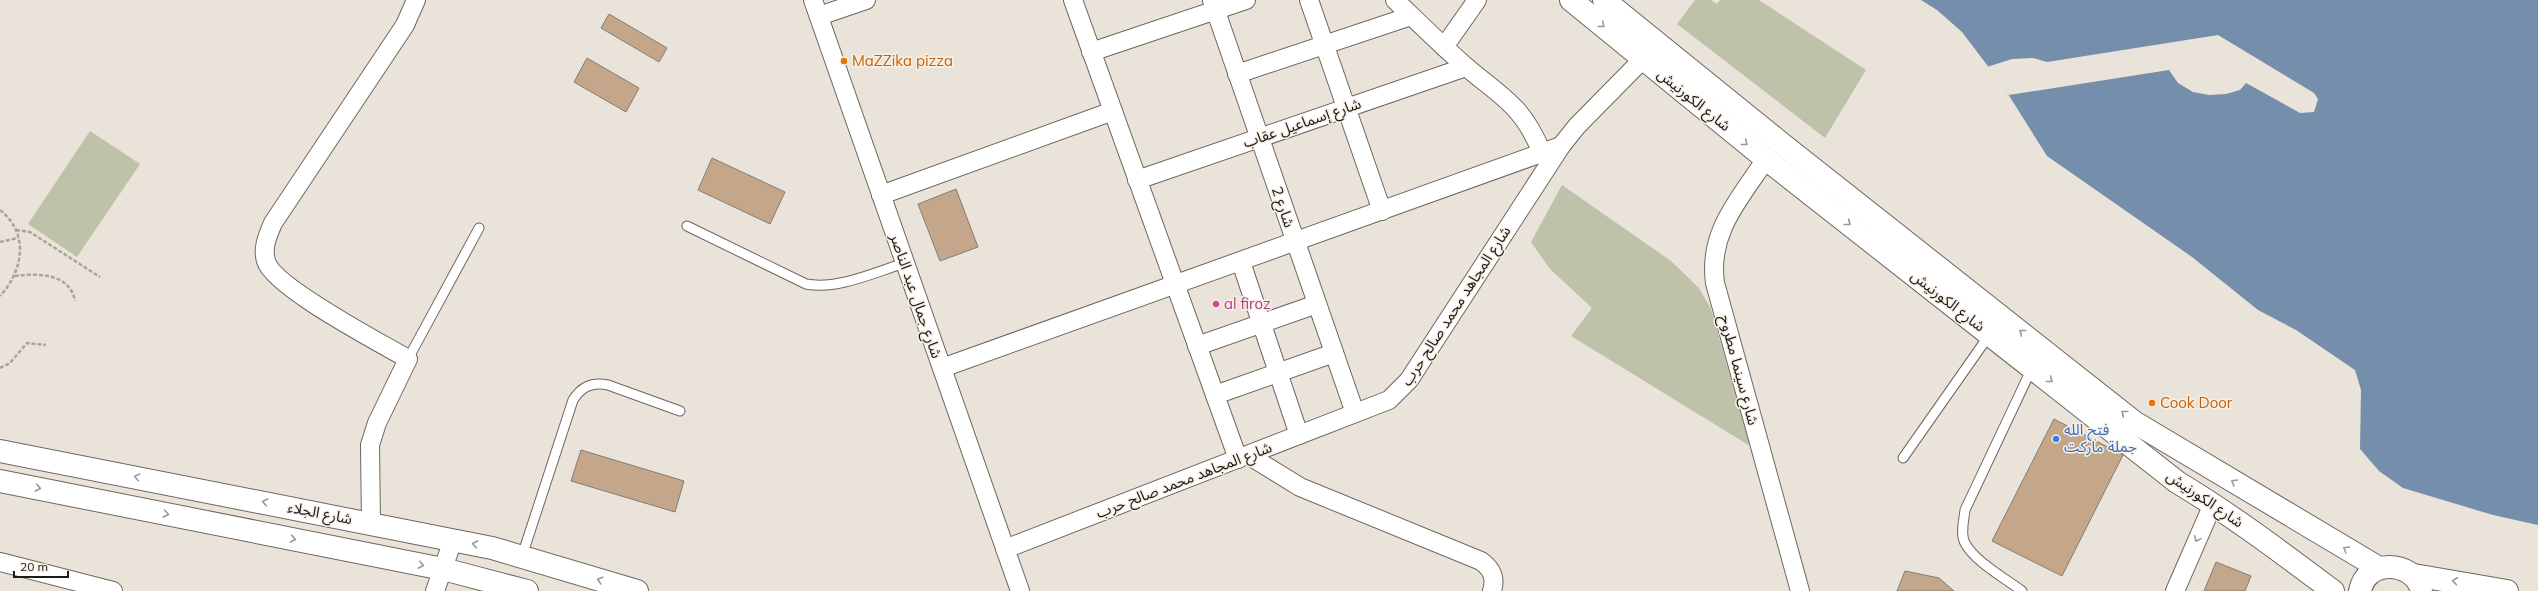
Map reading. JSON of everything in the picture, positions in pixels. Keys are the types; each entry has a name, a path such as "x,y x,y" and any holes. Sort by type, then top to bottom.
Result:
{"street":[{"path":"372,523 370,445 377,423 408,360 288,286 273,272 266,262 264,251 273,223 405,24 416,0"},
{"path":"816,8 866,0"},
{"path":"1073,0 1215,395 1243,457 1300,487 1481,561 1493,574 1494,583 1492,591"},
{"path":"1091,52 1214,5 1246,0"},
{"path":"1309,0 1382,211"},
{"path":"1395,0 1466,67 1496,89 1520,113 1534,133 1542,153"},
{"path":"1444,47 1477,0"},
{"name":"شارع الكورنيش","path":"1571,0 1766,159 2177,482 2213,504 2302,566 2333,591"},
{"name":"شارع الكورنيش","path":"1604,0 1782,144 2134,422 2379,568"},
{"name":"شارع 2","path":"1214,5 1355,413"},
{"name":"شارع جمال عبد الناصر","path":"816,8 1020,591"},
{"path":"1237,74 1411,16"},
{"name":"شارع المجاهد محمد صالح حرب","path":"1005,549 1389,400 1409,380 1561,146 1577,126 1643,59"},
{"name":"شارع إسماعيل عقاب","path":"1137,180 1466,67"},
{"path":"881,195 1113,111"},
{"path":"942,368 1176,286 1561,146"},
{"name":"شارع سينما مطروح","path":"1766,159 1724,222 1714,252 1713,268 1715,283 1800,591"},
{"path":"1242,262 1299,435"},
{"path":"1197,346 1317,304"},
{"path":"1215,395 1334,353"},
{"name":"شارع الجلاء","path":"0,451 453,540 522,556 637,591"},
{"name":"شارع الجلاء","path":"0,481 443,569 527,591"},
{"path":"2175,591 2213,504"},
{"path":"435,591 453,540"},
{"path":"0,562 114,591"},
{"path":"2360,591 2365,580 2379,568 2398,567 2418,583 2507,591"}],"lane":[{"path":"687,226 806,284 815,286 833,284 905,263"},
{"path":"408,360 479,228"},
{"path":"1902,458 1990,334"},
{"path":"2022,591 1974,556 1965,543 1962,529 1965,510 2032,367"},
{"path":"522,556 573,400 579,391 598,383 608,385 680,411"}],"path":[{"path":"0,210 6,215 16,230 20,248 19,267 11,284 0,294"},
{"path":"16,230 30,232 100,277"},
{"path":"0,242 18,238"},
{"path":"15,276 32,273 46,274 61,280 74,294 75,301"},
{"path":"0,368 10,363 27,343 46,345"}],"green space":[{"path":"1695,0 1711,0 1717,4 1720,0 1759,0 1866,70 1825,138 1677,24"},
{"path":"90,131 140,164 77,257 28,224"},
{"path":"1562,185 1671,261 1699,288 1711,309 1750,446 1571,336 1592,308 1550,269 1531,242"}],"water":[{"path":"1921,0 2538,0 2538,525 2493,515 2403,488 2379,471 2360,449 2361,390 2355,370 2296,330 2258,310 2192,257 2047,156 2003,86 1962,32 1937,10"}],"pier":[{"path":"2218,35 2314,93 2318,99 2314,112 2300,113 2246,83 2240,90 2226,94 2209,95 2193,92 2178,83 2169,70 2009,95 1987,67 2012,59 2033,58 2047,62"}],"building":[{"path":"609,14 667,48 659,62 601,28"},
{"path":"587,58 639,88 626,112 574,82"},
{"path":"712,158 785,192 770,224 698,190"},
{"path":"956,189 978,247 940,261 918,204"},
{"path":"2054,419 2123,455 2062,576 1992,541"},
{"path":"581,450 684,481 675,512 571,481"},
{"path":"2216,562 2251,576 2245,591 2204,591"},
{"path":"1905,571 1939,578 1954,591 1897,591"}],"place":[{"name":"MaZZika pizza","path":"844,61"},
{"name":"al firoz","path":"1216,304"},
{"name":"Cook Door","path":"2152,403"},
{"name":"فتح الله جملة ماركت","path":"2056,439"}]}
